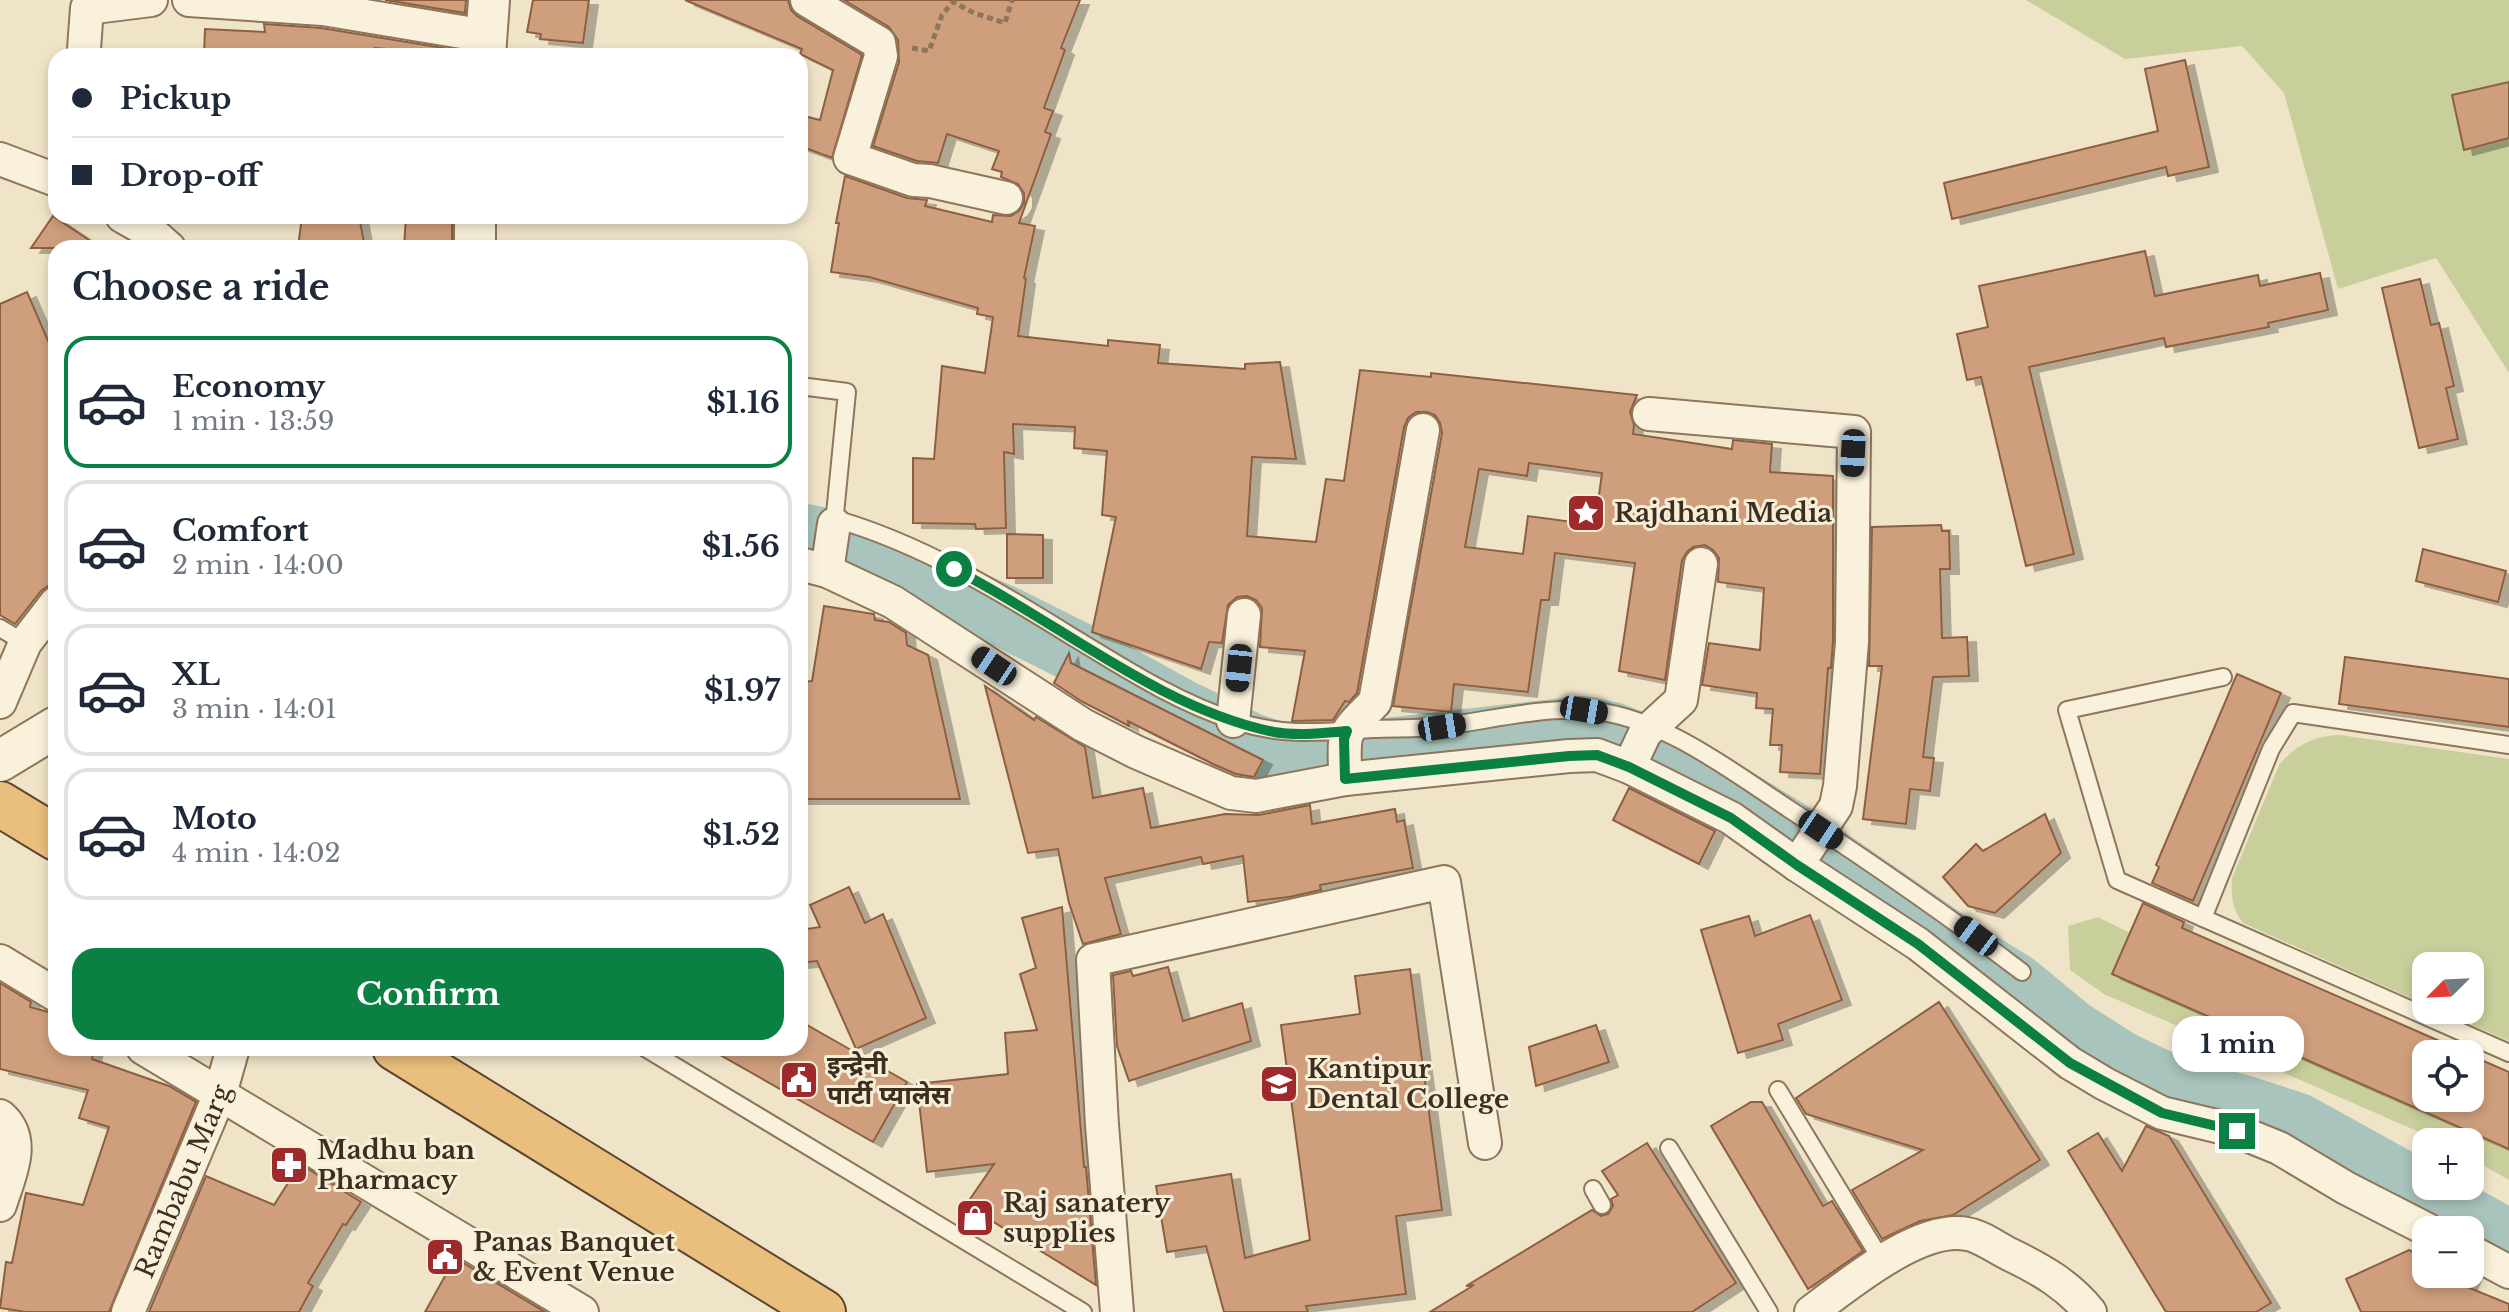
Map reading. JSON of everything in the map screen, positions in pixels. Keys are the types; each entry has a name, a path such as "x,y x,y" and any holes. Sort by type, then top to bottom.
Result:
{"highway":[{"path":"0,804 48,833"},
{"path":"408,1056 823,1312"}],"street":[{"path":"84,48 87,8 151,0"},
{"path":"189,0 323,9 487,31"},
{"path":"807,0 879,43 881,56 850,158 913,180 1006,198"},
{"path":"0,159 48,177"},
{"path":"136,224 160,240"},
{"path":"1649,414 1854,432 1852,642 1840,786 1836,806 1810,847"},
{"path":"1345,754 1375,702 1423,430"},
{"path":"835,522 818,564 893,602 1083,725 1136,752 1231,793 1256,796 1345,754 1569,756 1597,755 1640,746 1681,700 1701,564"},
{"path":"0,702 12,635 48,609"},
{"path":"1233,721 1244,615"},
{"path":"0,761 48,732"},
{"path":"1640,746 1731,818 1810,847 1918,944 2070,1063 2162,1113 2237,1131 2279,1148 2346,1188 2412,1222"},
{"path":"1117,1312 1093,960 1444,882 1485,1143"},
{"path":"0,961 48,990"},
{"path":"156,1056 582,1312"},
{"name":"Rambabu Marg","path":"128,1312 220,1094 231,1056"},
{"path":"0,1116 12,1129 17,1148 0,1205"},
{"path":"1811,1312 1882,1261 1929,1237 1967,1234 2043,1271 2073,1292 2090,1312"},
{"path":"2484,1259 2509,1272"}],"lane":[{"path":"808,387 847,392 835,522 859,525 1001,592 1175,697 1233,721 1276,732 1318,733 1345,754 1442,727 1508,716 1584,710 1629,718 1640,746 1700,750 1810,847 1952,919 2022,972"},
{"path":"2223,677 2067,710 2117,880 2509,1053"},
{"path":"2203,918 2271,749 2293,713 2509,745"},
{"path":"658,1056 1083,1312"},
{"path":"1778,1090 1882,1261"},
{"path":"1669,1148 1769,1312"},
{"path":"1593,1189 1602,1205"}],"path":[{"path":"879,43 929,51 942,15 953,2 1005,23 1012,0"}],"green space":[{"path":"2026,0 2509,0 2509,373 2436,258 2338,289 2284,93 2242,46 2125,59"},
{"path":"2340,735 2509,759 2509,1041 2470,1024 2484,1024 2484,952 2412,952 2412,999 2243,923 2239,918 2233,902 2232,878 2279,765 2292,752 2322,737"},
{"path":"2098,917 2130,933 2113,974 2412,1106 2412,1112 2425,1112 2461,1128 2412,1129 2104,994 2070,970 2068,926"},
{"path":"2484,1138 2509,1149 2509,1180 2484,1166"}],"building":[{"path":"385,0 466,0 465,13"},
{"path":"533,0 589,0 583,43 540,39 541,34 527,32"},
{"path":"685,0 788,0 797,16 862,55 832,158 808,149 808,117 820,120 833,70 808,58 808,48 800,48"},
{"path":"844,0 1080,0 1061,48 1065,50 1044,108 1053,111 1045,132 1051,134 1019,223 1035,226 1024,278 1018,336 1108,346 1108,340 1160,345 1158,363 1245,369 1245,364 1280,362 1296,459 1252,457 1247,536 1316,542 1326,479 1344,481 1360,370 1431,377 1431,373 1637,395 1630,412 1633,434 1732,449 1733,440 1772,444 1770,472 1833,476 1833,641 1820,774 1780,772 1782,745 1770,745 1773,709 1756,708 1757,693 1702,685 1709,643 1760,650 1764,588 1718,582 1719,558 1705,545 1693,547 1682,560 1665,680 1619,671 1635,563 1555,553 1549,600 1541,600 1528,692 1454,684 1451,712 1393,706 1442,433 1435,415 1427,412 1416,412 1408,418 1404,427 1357,693 1349,702 1345,701 1333,720 1292,721 1305,651 1260,647 1262,608 1256,600 1247,596 1237,597 1228,605 1222,643 1209,642 1201,669 1092,632 1116,517 1102,515 1107,451 1074,448 1075,427 1013,424 1014,454 1004,452 1006,528 976,529 975,524 913,523 913,458 934,459 942,366 985,373 993,317 977,314 978,308 869,277 831,272 845,176 907,198 927,200 925,206 992,222 993,215 1011,216 1019,211 1024,203 1024,193 1018,184 1001,177 1002,172 992,169 999,151 947,134 938,163 917,161 873,146 899,62 898,40 889,27","holes":["1529,463 1602,473 1595,525 1528,516 1523,554 1465,547 1479,469 1527,476"]},
{"path":"264,24 321,28 444,48 204,48 205,29 265,32"},
{"path":"2185,60 2209,167 2168,176 2166,167 1952,219 1944,183 2158,131 2145,69"},
{"path":"2509,82 2509,138 2464,150 2452,95"},
{"path":"48,223 65,224 89,240 48,240 48,248 31,248"},
{"path":"301,224 360,224 364,240 299,240"},
{"path":"406,224 452,224 452,240 404,240"},
{"path":"2145,251 2155,296 2258,275 2260,286 2320,273 2328,310 2268,323 2269,327 2166,347 2164,338 2029,367 2074,554 2026,566 1981,377 1967,380 1957,334 1988,327 1979,286"},
{"path":"2420,279 2431,325 2439,323 2454,386 2446,388 2458,439 2419,448 2382,288"},
{"path":"27,292 48,341 48,586 15,624 0,615 0,304"},
{"path":"1941,525 1942,531 1949,531 1950,569 1940,569 1942,638 1967,637 1969,676 1933,677 1923,757 1934,758 1930,791 1910,789 1906,824 1863,819 1882,666 1869,666 1872,527"},
{"path":"1007,534 1043,535 1043,578 1007,578"},
{"path":"2423,549 2506,571 2498,602 2416,581"},
{"path":"824,606 874,614 875,620 889,622 906,633 907,645 928,655 960,799 808,799 808,681 812,681"},
{"path":"1069,653 1071,663 1263,760 1254,777 1236,774 1213,764 1128,721 1129,726 1054,683"},
{"path":"2345,657 2509,679 2509,727 2339,704"},
{"path":"2237,674 2281,693 2193,901 2152,883 2159,867 2156,865"},
{"path":"985,686 1034,720 1036,717 1085,747 1093,798 1143,788 1151,828 1225,814 1259,815 1310,805 1312,824 1395,809 1397,822 1404,820 1413,868 1320,885 1321,890 1289,897 1248,902 1243,856 1203,864 1201,857 1105,878 1121,934 1083,944 1069,903 1058,849 1028,853"},
{"path":"1629,788 1715,831 1699,864 1613,820"},
{"path":"2045,814 2061,853 1995,913 1968,906 1943,877 1976,844 1983,851"},
{"path":"849,887 865,923 883,914 926,1018 856,1049 817,961 808,962 808,929 820,927 810,905"},
{"path":"2143,903 2184,922 2182,928 2437,1040 2412,1040 2412,1106 2112,974"},
{"path":"1062,907 1096,1285 966,1205 994,1164 927,1172 917,1084 1008,1074 1005,1033 1037,1030 1020,974 1036,968 1022,918"},
{"path":"1810,915 1842,1000 1778,1024 1783,1040 1738,1053 1701,930 1749,916 1755,936"},
{"path":"1168,967 1183,1021 1242,1003 1251,1041 1129,1081 1117,1046 1113,975 1131,971 1133,976"},
{"path":"1410,969 1442,1210 1396,1216 1406,1294 1306,1306 1308,1312 1224,1312 1206,1246 1167,1252 1156,1186 1231,1174 1245,1258 1310,1240 1281,1025 1360,1014 1355,976"},
{"path":"0,983 31,1002 30,1007 48,1012 48,1056 93,1056 92,1059 169,1086 196,1102 109,1312 26,1312 0,1308 6,1262 12,1263 26,1193 83,1205 109,1127 79,1118 88,1090 0,1069"},
{"path":"1939,1002 2040,1160 1953,1215 1920,1221 1882,1239 1852,1190 1923,1150 1806,1114 1796,1098"},
{"path":"1596,1025 1609,1062 1536,1086 1529,1047"},
{"path":"808,1026 907,1082 873,1142 722,1056 808,1056"},
{"path":"2484,1061 2509,1072 2509,1149 2484,1138 2484,1128 2461,1128 2425,1112 2484,1112"},
{"path":"1751,1102 1762,1102 1823,1206 1832,1201 1863,1251 1808,1289 1711,1126"},
{"path":"2146,1126 2169,1136 2271,1303 2256,1312 2166,1312 2068,1151 2098,1133 2122,1171"},
{"path":"1647,1143 1736,1283 1692,1312 1430,1312 1474,1285 1466,1286 1592,1210 1601,1216 1608,1214 1613,1206 1611,1199 1618,1195 1602,1171"},
{"path":"300,1164 361,1202 346,1225 343,1224 308,1283 313,1286 299,1312 149,1312 206,1176 274,1205"},
{"path":"2409,1250 2412,1252 2412,1288 2469,1288 2509,1304 2509,1312 2361,1312 2346,1279"},
{"path":"455,1258 545,1312 425,1312"}],"waterway":[{"path":"808,536 835,541 1004,616 1183,711 1251,744 1289,756 1332,755 1582,727 1612,733 1659,752 1786,829 1959,949 2015,984 2072,1031 2121,1062 2173,1087 2298,1124 2509,1241"}],"place":[{"name":"Rajdhani Media","path":"1586,513"},
{"name":"इन्द्रेनी पार्टी प्यालेस","path":"799,1080"},
{"name":"Kantipur Dental College","path":"1279,1084"},
{"name":"Madhu ban Pharmacy","path":"289,1165"},
{"name":"Raj sanatery supplies","path":"975,1218"},
{"name":"Panas Banquet & Event Venue","path":"445,1257"}],"route":[{"path":"954,569 1001,592 1175,697 1233,721 1276,732 1347,731 1344,739 1345,779 1569,756 1597,755 1629,767 1731,818 1918,944 2070,1063 2105,1084 2162,1113 2193,1123 2237,1131"}]}
